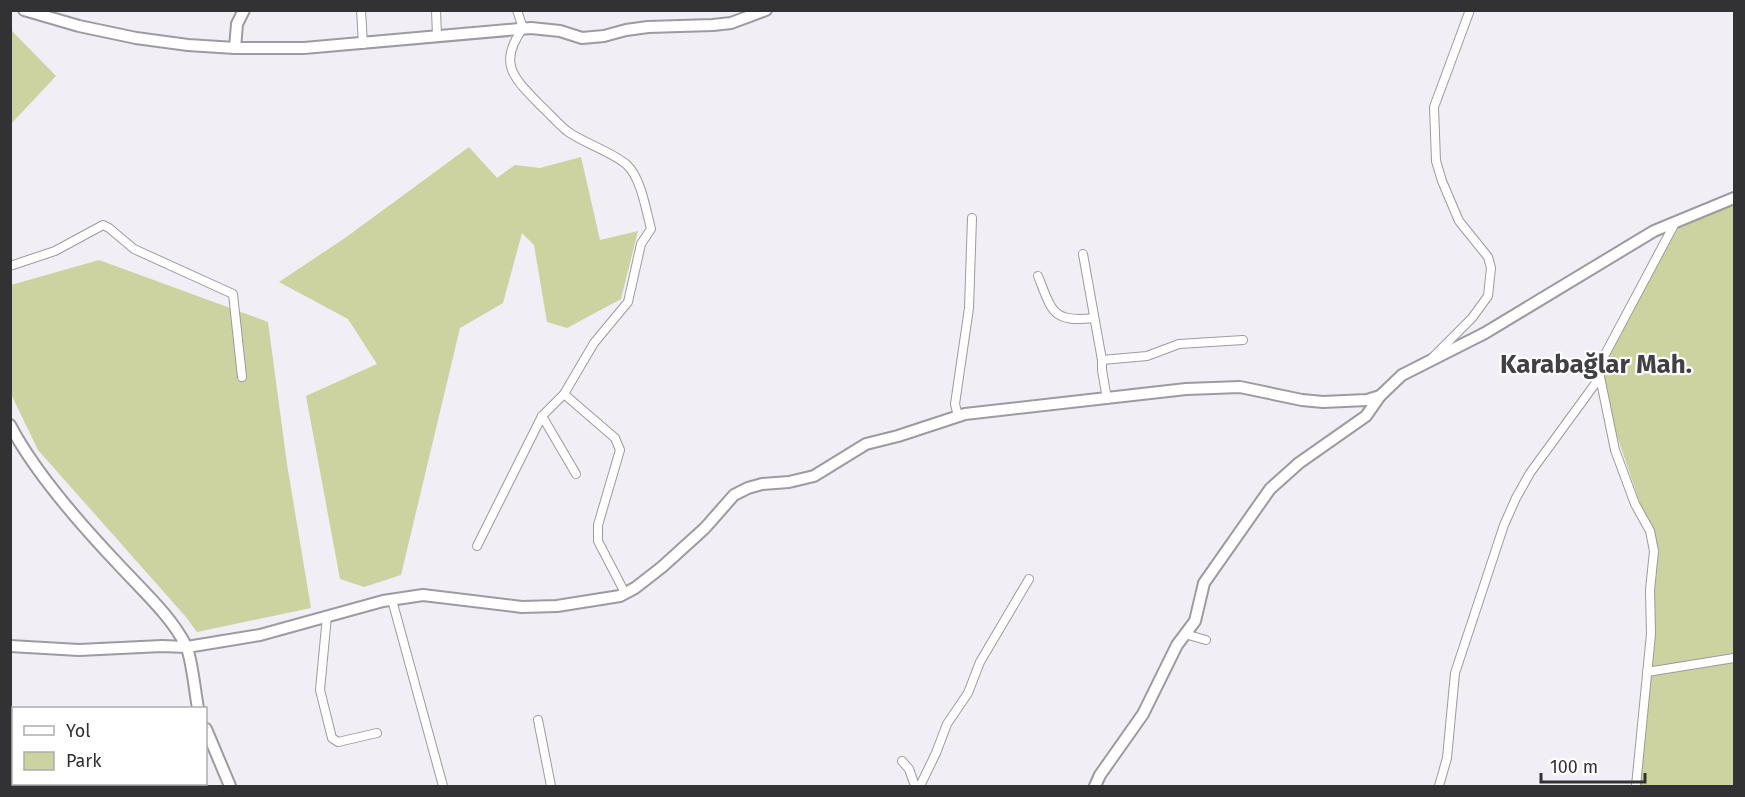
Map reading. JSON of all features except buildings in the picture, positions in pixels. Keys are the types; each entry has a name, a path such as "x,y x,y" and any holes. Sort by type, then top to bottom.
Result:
{"street":[{"path":"24,10 79,26 136,38 235,48 304,48 363,44 523,28 560,31 582,38 648,27 713,25 731,22 761,11"},
{"path":"235,48 237,24 244,10"},
{"path":"361,10 363,44"},
{"path":"436,10 437,36"},
{"path":"517,10 523,28"},
{"path":"1431,359 1472,318 1488,296 1491,268 1488,257 1459,221 1436,161 1434,107 1470,10"},
{"path":"477,546 542,416 564,394 594,344 628,302 641,244 651,229 640,188 627,165 567,131 523,89 510,69 509,54 514,40 523,28"},
{"path":"1095,786 1100,775 1143,714 1160,676 1195,621 1204,583 1270,489 1299,463 1366,416 1380,396 1402,375 1485,333 1635,242 1734,198"},
{"path":"958,416 956,404 969,308 972,218"},
{"path":"1439,786 1447,758 1455,673 1504,525 1530,473 1595,384 1602,360 1675,223"},
{"path":"10,266 55,250 103,225 134,249 233,294 242,377"},
{"path":"1083,254 1107,399"},
{"path":"1038,276 1052,310 1072,321 1094,318"},
{"path":"1102,360 1147,356 1179,344 1243,340"},
{"path":"1599,370 1615,450 1635,504 1650,531 1654,551 1650,590 1651,634 1636,786"},
{"path":"10,646 79,650 187,647 260,635 392,600 423,595 522,607 557,606 620,596 662,567 705,528 734,495 762,484 789,482 814,476 866,444 958,416 1186,388 1240,387 1323,402 1367,400 1380,396"},
{"path":"564,394 615,438 620,450 598,525 598,541 626,593"},
{"path":"542,416 576,474"},
{"path":"10,425 19,442 43,475 88,531 159,607 187,647 198,707"},
{"path":"920,786 947,724 968,693 980,662 1029,579"},
{"path":"392,600 443,786"},
{"path":"327,616 320,690 332,738 338,742 377,733"},
{"path":"1185,634 1206,640"},
{"path":"1647,672 1734,658"},
{"path":"538,720 551,786"},
{"path":"207,731 230,786"},
{"path":"902,761 909,769 915,786"}],"green space":[{"path":"11,30 56,76 10,124"},
{"path":"469,147 497,178 515,165 540,168 581,157 600,240 638,231 621,299 567,328 547,322 534,245 522,233 503,303 460,328 401,575 364,587 340,579 306,396 377,364 348,319 279,282 345,238"},
{"path":"1734,196 1734,786 1635,786 1647,672 1650,532 1594,369 1675,223"},
{"path":"99,260 268,322 287,464 311,608 197,632 38,450 11,394 11,285"}],"district":[{"name":"Karabağlar Mah.","path":"1596,364"}]}
